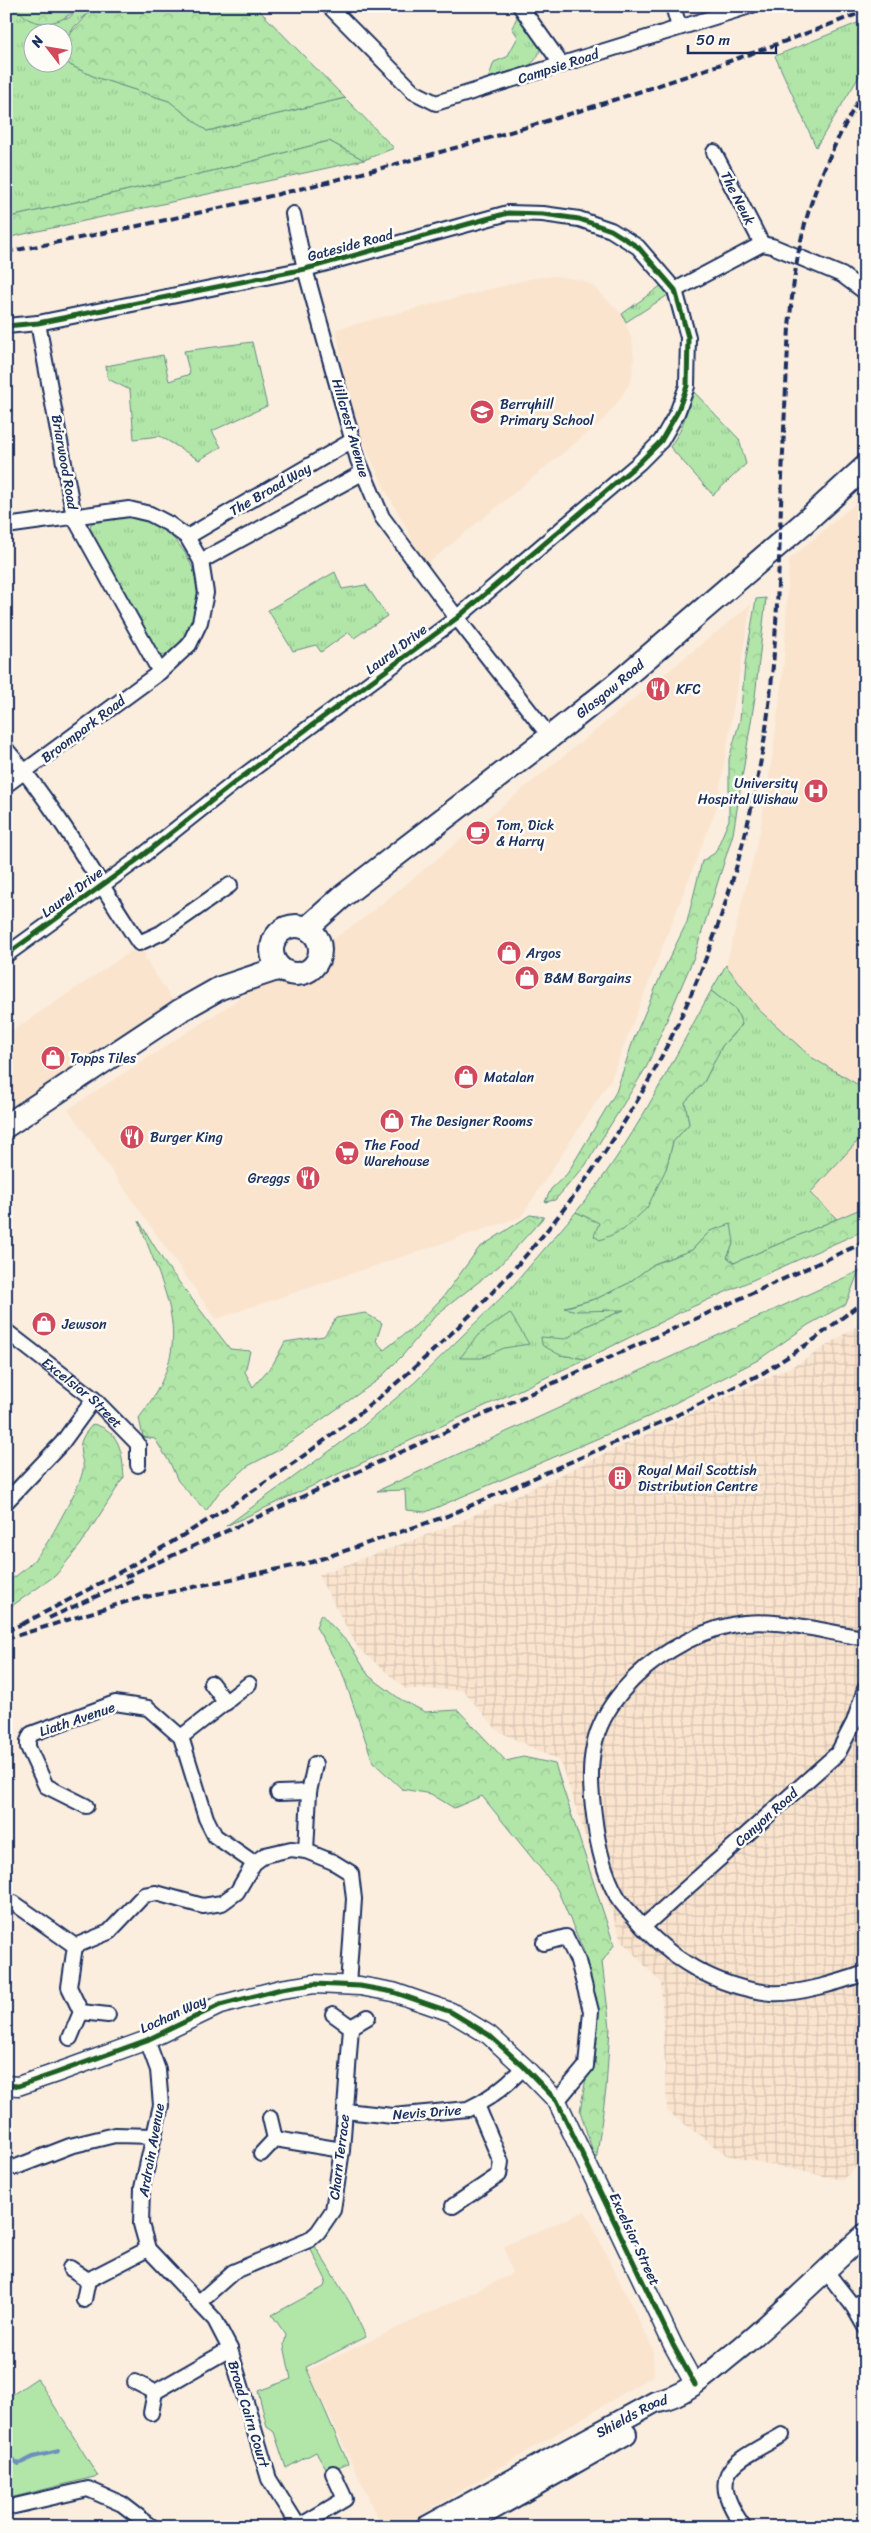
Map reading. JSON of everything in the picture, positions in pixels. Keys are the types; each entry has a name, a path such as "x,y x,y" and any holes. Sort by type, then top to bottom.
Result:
{"main road":[{"name":"Glasgow Road","path":"313,933 343,896 550,737 806,521 865,468"},
{"path":"293,925 313,933 320,954 312,968 300,974 292,974 276,963 272,944 280,931 293,925"},
{"path":"6,1126 181,1010 220,988 242,981 276,963"},
{"path":"672,2399 695,2385 764,2329 865,2234"},
{"name":"Shields Road","path":"426,2527 655,2402 672,2399"},
{"name":"Shields Road","path":"461,2527 662,2413 672,2399"}],"street":[{"name":"Campsie Road","path":"329,6 414,92 436,103 750,6"},
{"path":"521,6 562,65"},
{"path":"673,6 679,28"},
{"name":"The Neuk","path":"714,152 762,244"},
{"name":"Hillcrest Avenue","path":"293,214 305,268 362,473 382,517 457,618 550,737"},
{"name":"Gateside Road","path":"6,326 38,322 305,268 508,214 543,214 579,219 611,230 638,248 675,290"},
{"path":"675,290 762,244 772,246 842,275 865,292"},
{"name":"Laurel Drive","path":"6,954 137,860 234,783 457,618 632,469 661,441 676,413 687,386 688,337 675,290"},
{"name":"Briarwood Road","path":"38,322 74,517 160,672"},
{"name":"The Broad Way","path":"187,537 353,440"},
{"path":"201,561 362,473"},
{"path":"6,526 129,509 150,514 169,524 187,537 201,561 206,593 200,622 189,645 160,672"},
{"name":"Broompark Road","path":"6,785 160,672"},
{"path":"6,749 26,772 103,883 140,943 161,933 230,885"},
{"name":"Excelsior Street","path":"6,1331 94,1399 138,1444 138,1464"},
{"path":"6,1502 62,1444 94,1399"},
{"path":"865,1638 775,1623 732,1624 689,1640 652,1661 628,1685 608,1712 594,1745 590,1779 602,1859 617,1896 663,1947 700,1972 735,1986 773,1993 833,1985 865,1973"},
{"path":"211,1684 226,1703"},
{"path":"249,1684 181,1737 206,1818 215,1836 254,1863"},
{"name":"Canyon Road","path":"643,1927 838,1753 854,1722 865,1689"},
{"name":"Liath Avenue","path":"86,1806 46,1786 28,1747 31,1734 115,1703 148,1708 181,1737"},
{"path":"306,1851 310,1792 315,1764"},
{"path":"278,1793 310,1792"},
{"path":"75,1946 109,1932 144,1895 156,1892 203,1906 222,1903 237,1892 254,1863 265,1855 291,1849 306,1851 333,1862 351,1873 354,1899 348,1985"},
{"path":"6,1905 14,1902 75,1946"},
{"path":"544,1943 566,1937 578,1961 591,2011 586,2066 557,2101"},
{"path":"75,1946 69,1987 82,2012"},
{"name":"Lochan Way","path":"6,2085 18,2086 147,2040 220,2005 282,1988 314,1984 348,1985 393,1992 451,2012 489,2035 557,2101"},
{"path":"82,2012 108,2015"},
{"path":"70,2038 82,2012"},
{"path":"333,2014 351,2027 368,2017"},
{"name":"Charn Terrace","path":"198,2302 233,2272 300,2245 318,2232 332,2210 342,2150 351,2027"},
{"name":"Ardrain Avenue","path":"147,2040 158,2070 160,2104 142,2188 141,2224 148,2249 198,2302"},
{"name":"Nevis Drive","path":"345,2111 393,2116 468,2109 477,2105 516,2076 524,2067"},
{"name":"Excelsior Street","path":"557,2101 673,2345 695,2385"},
{"path":"452,2206 499,2175 501,2162 477,2105"},
{"path":"270,2118 275,2139"},
{"path":"16,2167 70,2146 115,2135 154,2136"},
{"path":"275,2139 342,2150"},
{"path":"261,2154 275,2139"},
{"path":"88,2280 148,2249"},
{"path":"70,2268 88,2280"},
{"path":"825,2270 859,2303 865,2327"},
{"path":"84,2300 88,2280"},
{"name":"Broad Cairn Court","path":"198,2302 215,2320 230,2349 269,2479 298,2527 345,2499 333,2473"},
{"path":"151,2412 155,2392 230,2349"},
{"path":"135,2382 155,2392"},
{"path":"744,2527 730,2508 725,2491 728,2474 734,2463 782,2435"},
{"path":"6,2508 88,2489 122,2504 152,2527"}],"shaded area":[{"name":"Berryhill Primary School","path":"556,276 581,280 593,286 622,314 632,340 634,358 631,381 618,402 602,421 426,565 382,483 361,437 345,380 336,329 533,278"},
{"name":"University Hospital Wishaw","path":"865,495 865,1089 811,1057 758,1009 726,965 760,831 773,752 784,661 789,560"},
{"path":"751,604 717,807 611,1079 521,1217 216,1319 68,1109 359,922"},
{"path":"136,948 145,953 145,959 175,1003 6,1111 6,1035"},
{"path":"865,1133 865,1207 837,1219 810,1193"},
{"path":"865,1321 865,2158 842,2180 726,2155 667,2111 661,1983 621,1940 560,1761 498,1731 463,1690 406,1689 358,1648 318,1575 453,1525 801,1362"},
{"path":"585,2211 653,2349 654,2375 401,2527 382,2527 308,2370 512,2274 504,2246"}],"green space":[{"path":"6,6 15,6 30,20 69,18 81,6 95,6 72,30 72,22 22,22 22,72 72,72 72,66 95,77 169,101 207,131 345,98 394,148 364,160 329,141 234,166 6,218"},
{"path":"15,6 81,6 70,15 54,22 37,22 24,16"},
{"path":"95,6 255,6 345,98 207,131 169,101 95,77 72,66 72,32"},
{"path":"518,15 540,44 539,53 535,60 521,70 487,82 494,62 507,57 518,37 512,28"},
{"path":"865,20 865,67 816,147 775,56"},
{"path":"329,141 364,160 6,238 6,218 234,166"},
{"path":"662,285 668,295 626,322 622,314"},
{"path":"252,342 267,406 212,431 221,447 199,460 160,436 134,439 130,390 108,379 106,366 163,355 169,381 190,374 184,351"},
{"path":"694,392 739,439 746,464 713,495 670,447 680,431"},
{"path":"123,516 143,517 160,526 185,553 193,568 197,584 197,600 194,615 188,630 166,657 154,652 88,530 93,521"},
{"path":"335,572 342,589 366,585 387,616 354,638 349,632 321,652 316,645 293,651 268,610"},
{"path":"766,598 755,697 733,834 694,957 647,1066 585,1166 555,1200 545,1202 551,1189 567,1174 616,1092 633,1041 661,975 687,922 702,861 715,853 729,820 729,759 740,720 745,664 756,599"},
{"path":"726,965 758,1009 811,1057 865,1089 865,1133 810,1193 837,1219 734,1263 727,1257 734,1242 710,1231 692,1250 654,1264 627,1284 598,1298 565,1307 625,1310 586,1326 566,1339 560,1355 586,1359 226,1526 356,1432 414,1383 510,1289 576,1212 600,1223 666,1169 673,1142 689,1124 685,1102 704,1082 722,1046 742,1025 736,1010 711,991"},
{"path":"711,991 736,1010 742,1024 722,1046 704,1082 685,1102 689,1124 673,1142 666,1169 647,1208 623,1230 600,1240 594,1236 599,1223 576,1212 615,1160 632,1133 665,1077"},
{"path":"865,1207 865,1230 683,1311 586,1359 560,1355 542,1345 541,1337 566,1339 586,1326 624,1310 577,1311 564,1308 598,1298 627,1284 654,1264 692,1250 710,1231 731,1224 734,1242 727,1257 734,1263"},
{"path":"530,1215 544,1217 499,1266 436,1315 403,1355 378,1380 277,1451 248,1466 220,1491 206,1511 178,1481 170,1463 155,1439 143,1437 139,1418 157,1390 168,1366 172,1342 172,1320 167,1298 139,1221 166,1265 230,1349 250,1351 245,1372 253,1387 273,1364 285,1342 324,1336 336,1318 365,1313 382,1323 376,1341 384,1350 416,1325 443,1297 479,1248"},
{"path":"859,1271 846,1304 808,1325 758,1360 650,1416 426,1512 406,1510 405,1490 377,1491"},
{"path":"510,1313 529,1344 504,1348 481,1358 460,1358 478,1335"},
{"path":"93,1424 102,1427 115,1438 121,1452 124,1477 81,1544 56,1575 6,1610 6,1583 27,1567 42,1550 76,1490 83,1468 80,1450 81,1441"},
{"path":"321,1614 350,1645 369,1676 400,1699 425,1712 458,1710 506,1761 523,1757 555,1764 614,1945 602,1962 610,2028 606,2089 596,2162 580,2111 594,2034 592,1985 585,1954 557,1889 482,1796 454,1808 431,1794 402,1789 373,1762 342,1672 316,1627"},
{"path":"315,2246 350,2303 366,2337 306,2367 348,2463 328,2471 316,2452 286,2468 274,2432 267,2427 258,2391 291,2379 284,2345 286,2335 272,2315 324,2287 326,2280 310,2248"},
{"path":"37,2378 98,2476 6,2499 6,2399"}],"waterway":[{"path":"6,2455 19,2464 33,2457 59,2451"}],"railway":[{"path":"6,252 116,231 225,207 441,152 655,87 865,11"},
{"path":"22,1624 159,1550 286,1468 402,1378 506,1278 595,1166 669,1041 726,902 763,748 771,688 776,627 789,327 796,270 807,217 820,179 836,142 865,89"},
{"path":"125,1577 865,1242"},
{"path":"6,1639 132,1600 312,1562 447,1516 673,1417 763,1373 815,1339 865,1300"},
{"path":"49,1618 136,1578"},
{"path":"6,1631 27,1622"}],"cycle path":[{"path":"6,326 38,323 305,269 508,213 543,214 579,219 611,230 638,247 675,290 688,337 687,386 677,413 661,441 639,463 457,618 234,783 137,860 6,955"},
{"path":"6,2085 18,2086 56,2073 147,2040 220,2005 281,1989 314,1984 360,1986 393,1992 451,2012 489,2035 557,2101 673,2345 695,2385"}],"place":[{"name":"Berryhill Primary School","path":"482,412"},
{"name":"KFC","path":"658,689"},
{"name":"University Hospital Wishaw","path":"816,791"},
{"name":"Tom, Dick & Harry","path":"478,833"},
{"name":"Argos","path":"509,953"},
{"name":"B&M Bargains","path":"527,978"},
{"name":"Topps Tiles","path":"53,1058"},
{"name":"Matalan","path":"466,1077"},
{"name":"The Designer Rooms","path":"392,1121"},
{"name":"Burger King","path":"132,1137"},
{"name":"The Food Warehouse","path":"347,1153"},
{"name":"Greggs","path":"308,1178"},
{"name":"Jewson","path":"44,1324"},
{"name":"Royal Mail Scottish Distribution Centre","path":"620,1478"}]}
